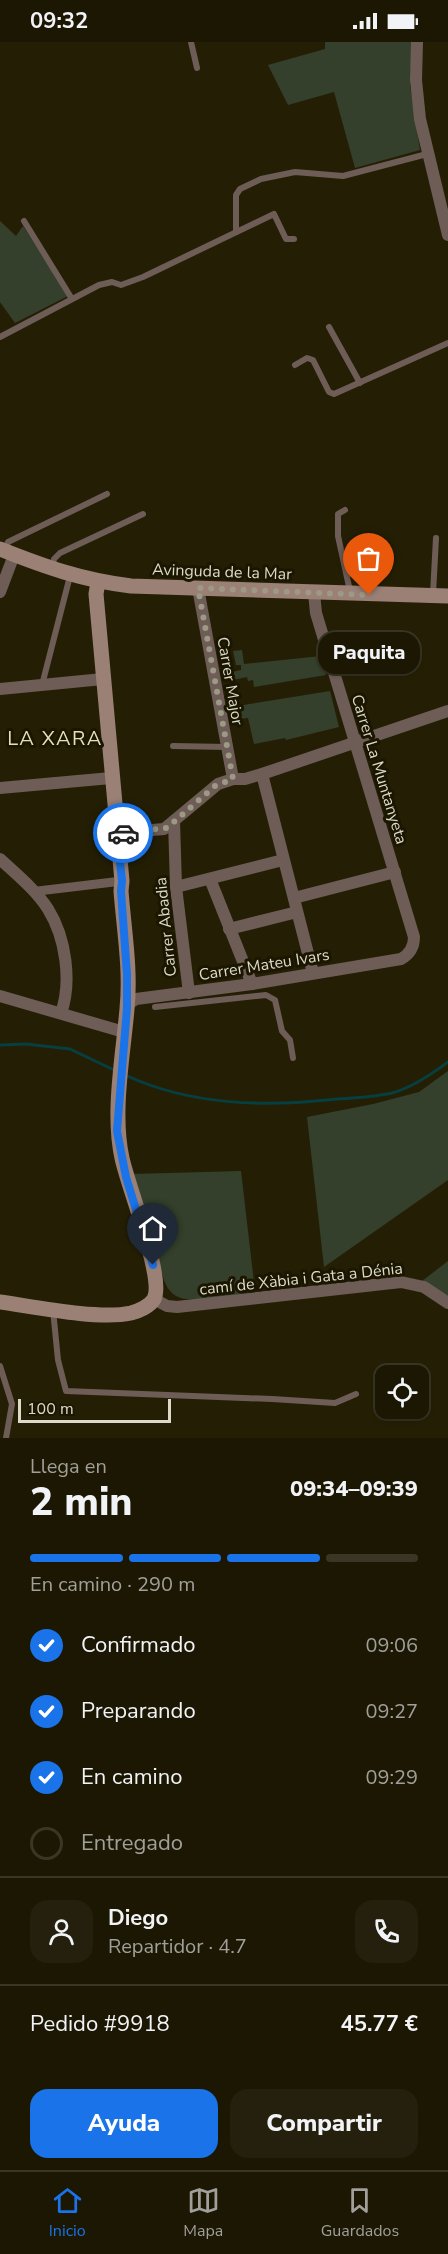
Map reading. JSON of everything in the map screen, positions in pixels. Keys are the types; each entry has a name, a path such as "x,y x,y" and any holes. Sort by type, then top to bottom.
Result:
{"main road":[{"name":"Avinguda de la Mar","path":"6,551 70,575 98,582 131,586 440,596"},
{"path":"0,1302 52,1309 122,1314 141,1309 154,1299 156,1286 153,1265 126,1177 119,1144 117,1119 127,986 122,881 96,594 98,582"},
{"path":"127,986 140,998"}],"street":[{"path":"417,42 417,97 427,154 448,235"},
{"path":"0,592 6,551"},
{"name":"Carrer Major","path":"198,588 233,779"},
{"name":"Carrer La Muntanyeta","path":"314,593 316,613 414,937 409,954"},
{"path":"0,688 103,679"},
{"path":"117,833 164,829 215,786 233,779 244,779 262,774 448,711"},
{"path":"262,774 313,973"},
{"path":"0,788 111,778"},
{"name":"Carrer Abadia","path":"174,821 176,887 189,993"},
{"path":"0,858 44,904 57,929 63,948 67,987 61,1013"},
{"path":"176,887 283,860"},
{"path":"294,898 395,872"},
{"path":"210,879 253,989"},
{"path":"38,891 122,881"},
{"path":"229,929 297,912"},
{"name":"Carrer Mateu Ivars","path":"140,998 167,1001 189,993 253,989 313,973 401,959 409,954"},
{"path":"0,996 124,1032"},
{"path":"127,1008 131,1002 140,998"},
{"name":"camí de Xàbia i Gata a Dénia","path":"154,1299 166,1306 177,1307 401,1282 424,1287 448,1304"}],"lane":[{"path":"191,42 197,68"},
{"path":"236,232 236,195 240,189 251,183 267,177 295,172 333,176 354,174 427,154"},
{"path":"0,337 99,285 112,282 121,285 143,277 274,214 286,239 294,239"},
{"path":"24,221 72,299"},
{"path":"329,327 360,383"},
{"path":"295,365 307,358 313,360 328,392 334,394 448,343"},
{"path":"6,551 8,542 107,494"},
{"path":"345,510 338,514 336,526 351,594"},
{"path":"52,568 54,559 60,554 144,514"},
{"path":"436,538 440,596"},
{"path":"42,685 70,575"},
{"path":"173,746 227,747"},
{"path":"155,1007 167,1001 253,989 275,1000 282,1031 290,1040 293,1058"},
{"path":"52,1309 58,1360 66,1391 272,1399 335,1404 356,1394"},
{"path":"0,1366 12,1404 6,1438"}],"green space":[{"path":"325,42 412,42 410,86 420,150 355,168 334,92 288,105 268,65 325,49"},
{"path":"0,221 16,236 23,226 68,296 15,323 0,302"},
{"path":"242,650 244,664 321,656 326,675 254,687 253,680 248,681 247,677 233,680 232,672 241,670 241,665 236,665 233,651"},
{"path":"330,691 339,727 286,740 285,738 254,744 248,718 239,719 237,706"},
{"path":"448,1071 448,1180 324,1267 307,1117 419,1092"},
{"path":"241,1171 255,1291 203,1299 176,1296 169,1290 164,1280 132,1174"},
{"path":"448,1261 448,1299 422,1281"}],"waterway":[{"path":"0,1045 26,1044 70,1049 116,1071"},
{"path":"125,1075 176,1093 229,1102 310,1102 399,1091 429,1076 448,1062"}],"way so far":[{"path":"123,833 167,828 215,786 233,779 198,588 369,595"}],"place":[{"name":"Paquita","path":"369,595"}],"district":[{"name":"LA XARA","path":"55,738"}],"route":[{"path":"123,833 117,833 122,881 127,1008 117,1131 126,1177 153,1265"}]}
